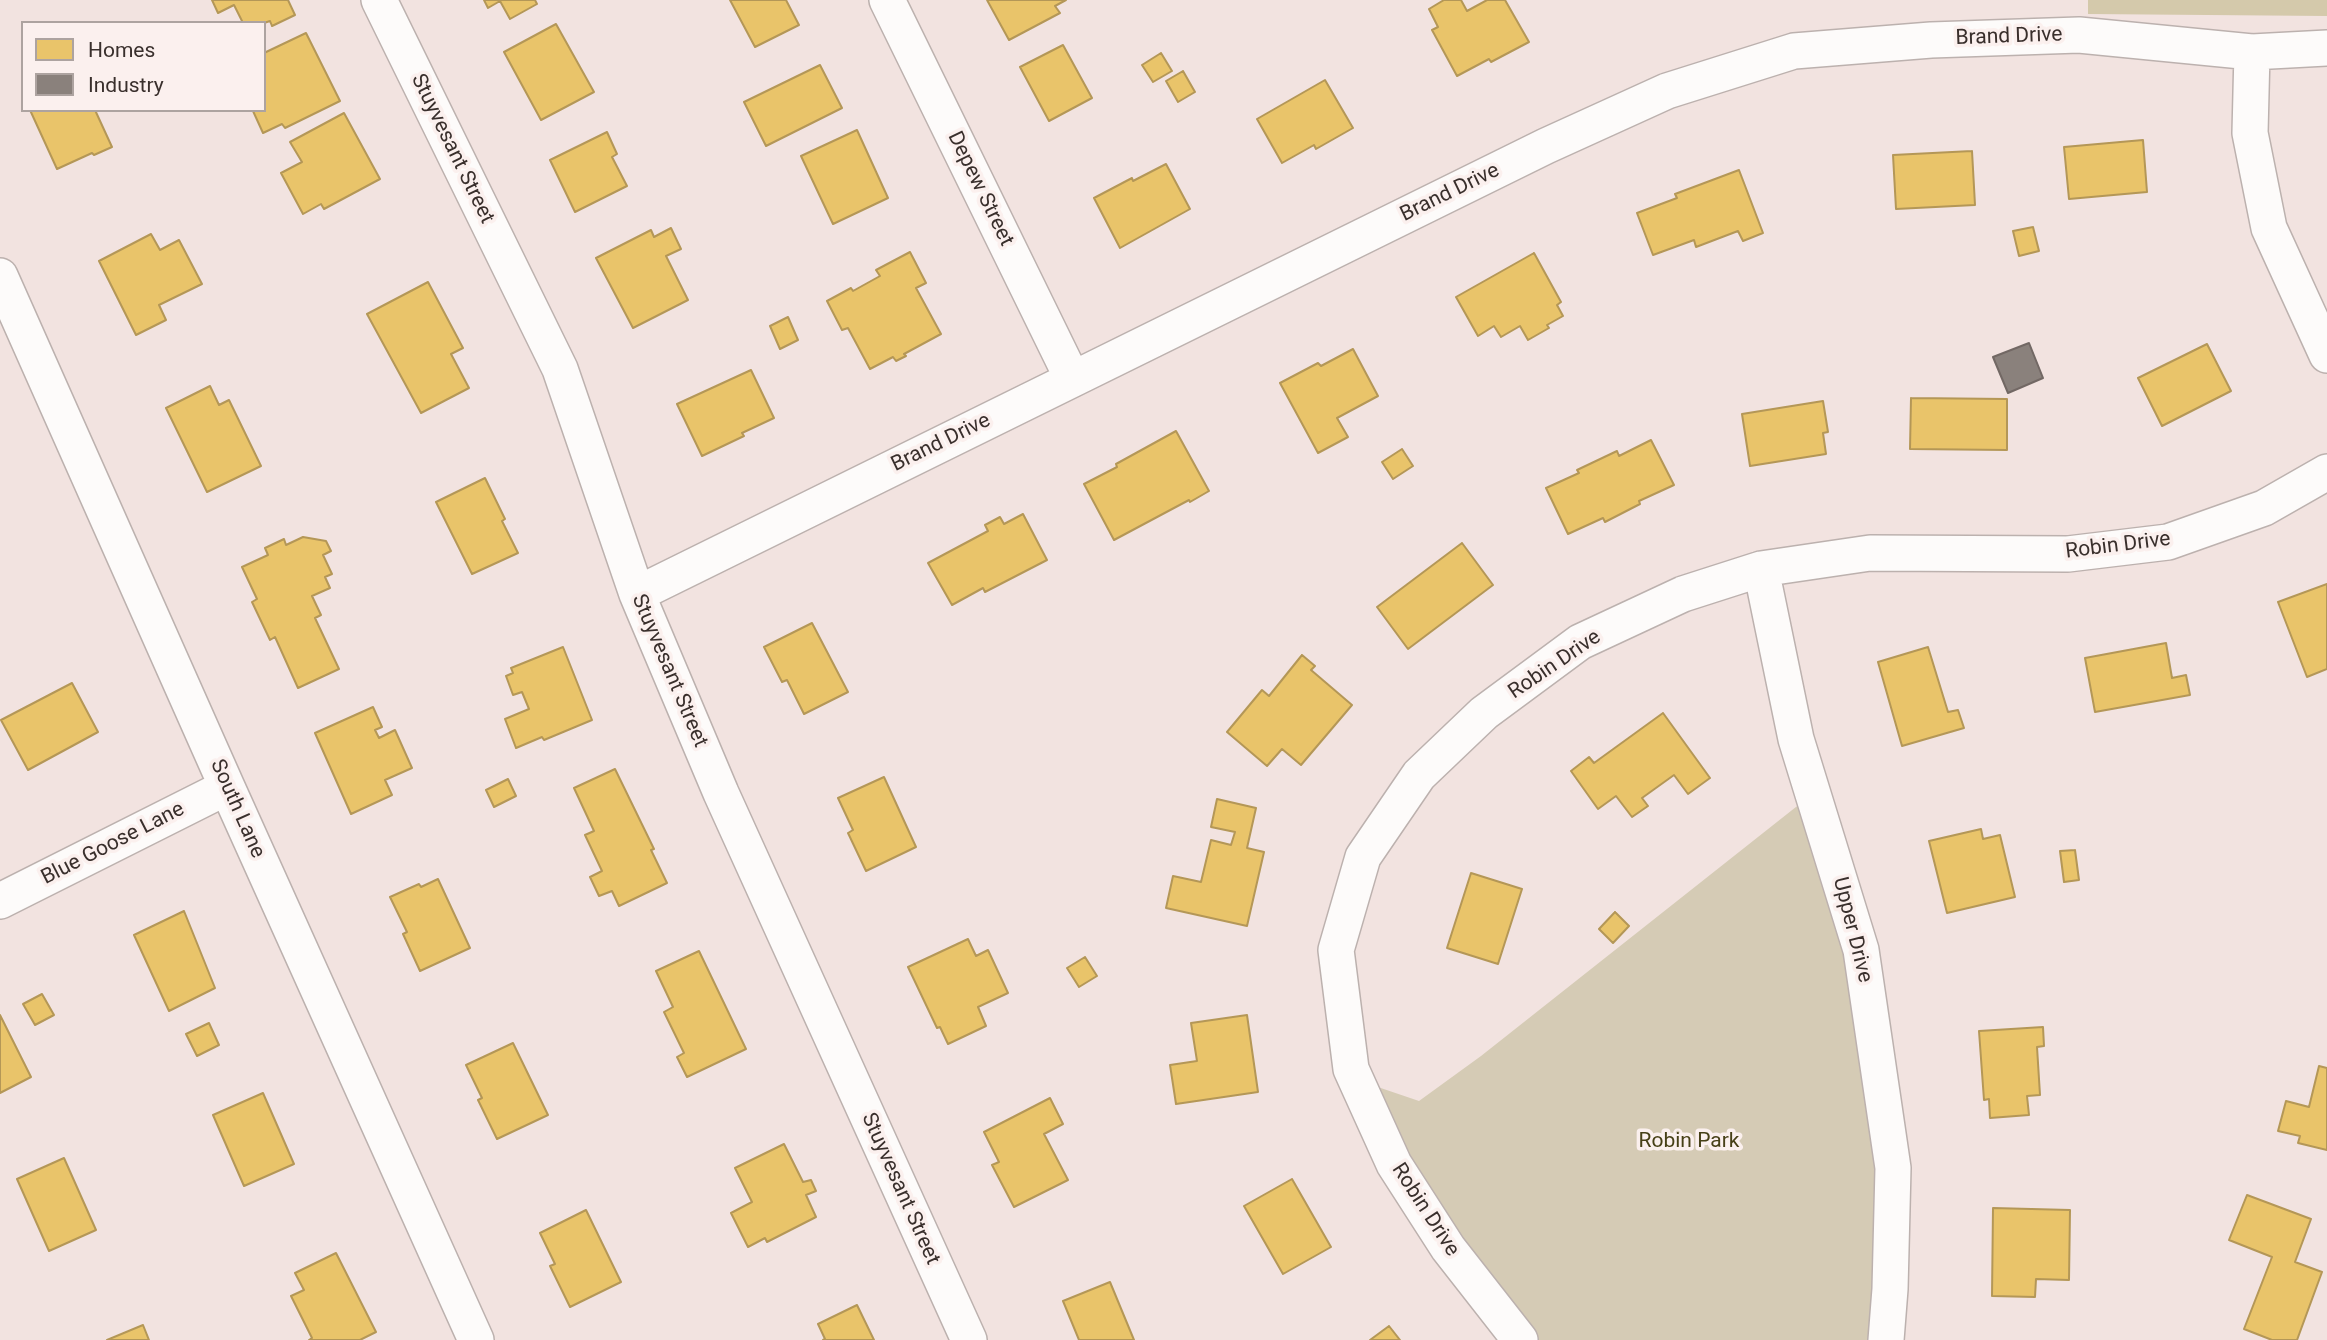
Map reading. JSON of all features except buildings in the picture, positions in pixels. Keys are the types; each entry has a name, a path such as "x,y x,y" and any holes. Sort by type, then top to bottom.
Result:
{"street":[{"name":"Stuyvesant Street","path":"379,0 560,369 636,594 721,793 969,1340"},
{"name":"Depew Street","path":"887,0 1072,378"},
{"name":"Brand Drive","path":"636,594 1546,146 1667,91 1794,51 1931,40 2079,35 2252,52 2327,48"},
{"path":"2252,52 2250,133 2269,228 2327,355"},
{"name":"South Lane","path":"0,276 10,325 227,787 477,1340"},
{"name":"Robin Drive","path":"1520,1340 1448,1248 1394,1164 1352,1069 1336,950 1363,857 1419,775 1484,713 1580,642 1683,594 1761,569 1870,553 2068,554 2168,542 2264,508 2327,472"},
{"name":"Upper Drive","path":"1761,569 1796,739 1861,950 1893,1168 1886,1340"},
{"name":"Blue Goose Lane","path":"0,901 227,787"}],"green space":[{"name":"Robin Park","path":"1801,803 1861,950 1893,1168 1886,1340 1520,1340 1366,1083 1419,1101 1481,1056"}],"shaded area":[{"path":"2088,0 2327,0 2327,16 2088,14"}]}
